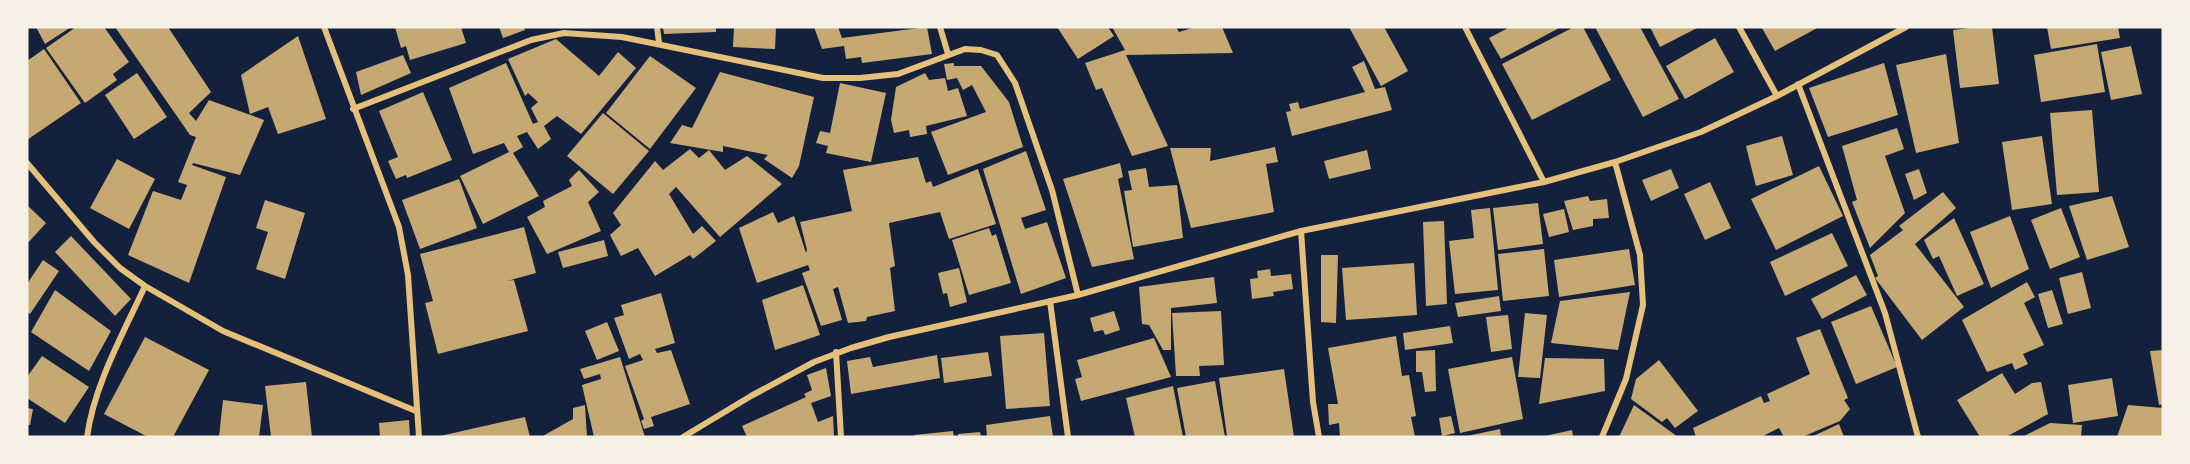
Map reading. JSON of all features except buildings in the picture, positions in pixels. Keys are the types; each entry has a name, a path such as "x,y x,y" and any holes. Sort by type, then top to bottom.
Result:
{"street":[{"path":"324,27 399,228 408,275 419,437"},
{"path":"657,27 659,43"},
{"path":"940,27 948,54"},
{"path":"1465,27 1544,182"},
{"path":"1739,27 1777,96"},
{"path":"684,437 751,396 836,352 890,337 1078,295 1301,231 1544,182 1615,162 1701,132 1777,96 1906,27"},
{"path":"353,109 531,40 564,33 622,36 823,78 860,78 898,74 964,49 981,50 997,55 1015,83 1052,190 1078,295"},
{"path":"1798,84 1885,313 1918,437"},
{"path":"1602,437 1626,379 1642,305 1640,255 1615,162"},
{"path":"27,163 94,242 120,268 145,286 223,331 416,411"},
{"path":"1301,231 1313,402 1319,437"},
{"path":"87,437 90,418 108,366 145,286"},
{"path":"1050,301 1068,437"},
{"path":"836,352 841,437"}]}
